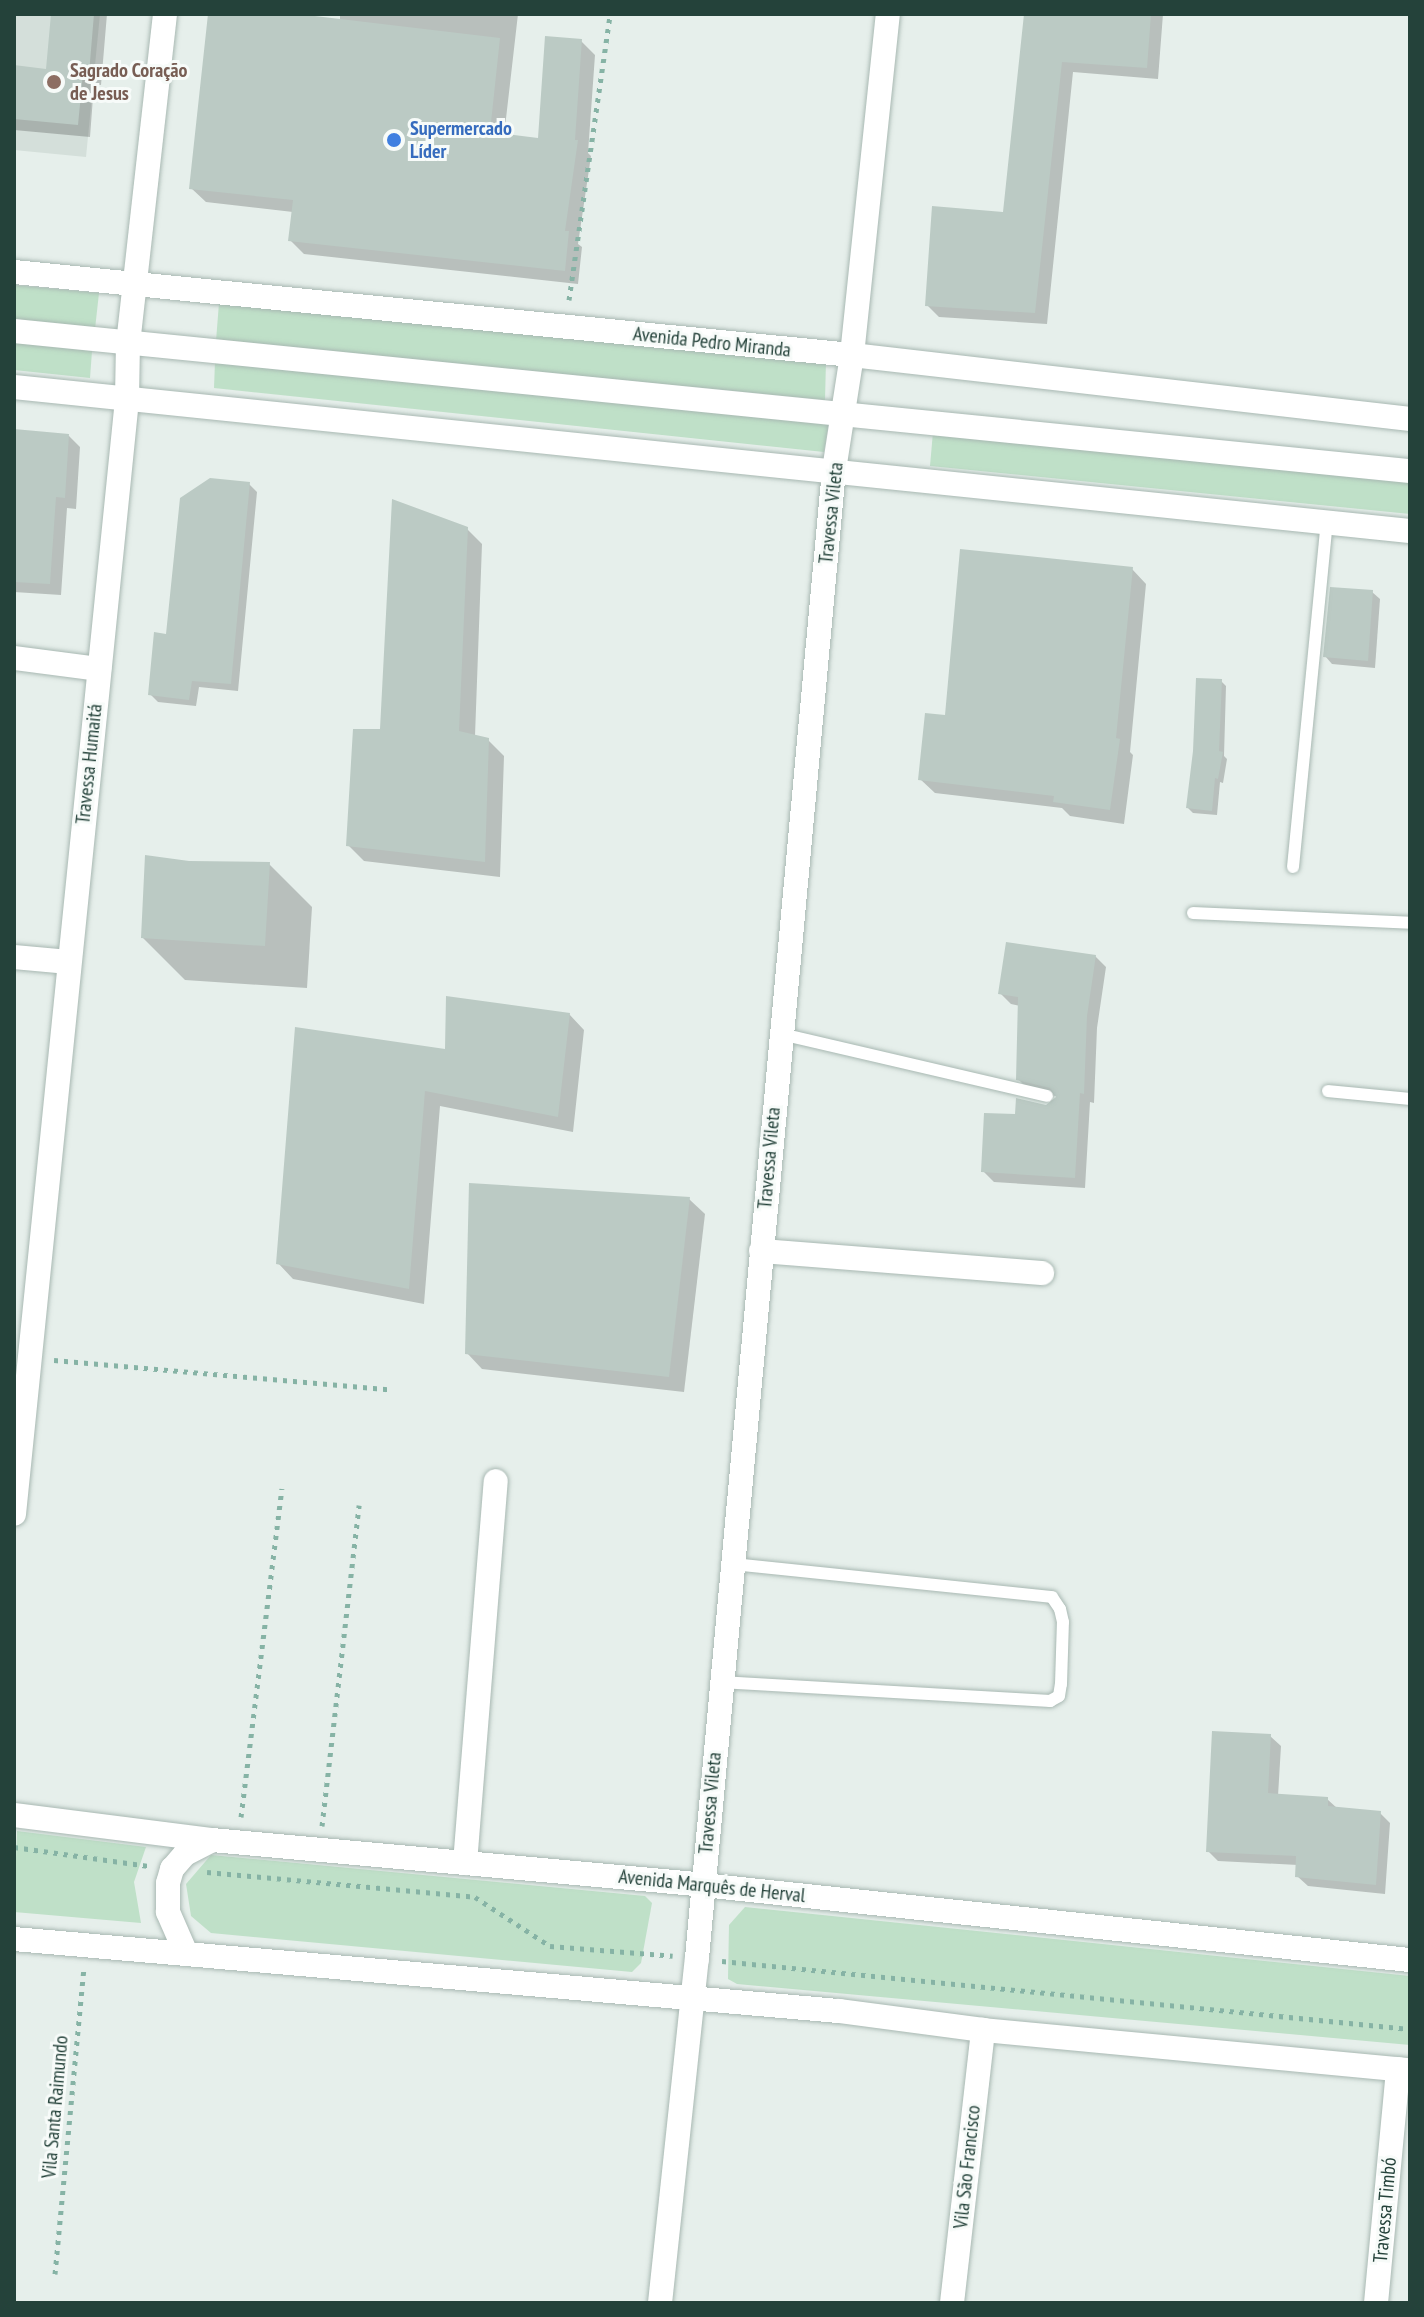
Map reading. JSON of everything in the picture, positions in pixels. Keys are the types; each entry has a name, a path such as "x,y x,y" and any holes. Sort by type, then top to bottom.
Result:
{"main road":[{"name":"Travessa Humaitá","path":"14,1514 20,1389 69,962 127,399 128,344 165,14"},
{"name":"Travessa Vileta","path":"660,2303 703,1885 834,470 852,355 888,14"},
{"name":"Avenida Pedro Miranda","path":"14,272 852,355 1410,419"},
{"path":"14,331 1410,471"},
{"path":"14,387 1410,531"},
{"path":"14,658 99,669"},
{"path":"14,957 69,962"},
{"path":"761,1251 1042,1273"},
{"path":"465,1863 496,1481"},
{"name":"Avenida Marquês de Herval","path":"14,1815 212,1840 703,1885 1410,1960"},
{"path":"185,1951 168,1912 168,1883 172,1869 185,1854 212,1840"},
{"path":"14,1939 185,1951 691,2000 839,2011 983,2030 1404,2070"},
{"name":"Vila São Francisco","path":"952,2303 983,2030"},
{"name":"Travessa Timbó","path":"1376,2303 1404,2070"}],"lane":[{"path":"1293,867 1327,523"},
{"path":"1193,913 1410,923"},
{"path":"781,1034 1047,1096"},
{"path":"1328,1091 1410,1099"},
{"path":"720,1682 1050,1701 1059,1696 1061,1684 1063,1622 1060,1609 1052,1597 732,1564"}],"path":[{"path":"564,328 610,16"},
{"path":"49,1359 388,1389"},
{"path":"238,1842 282,1489"},
{"path":"319,1850 359,1505"},
{"name":"Vila Santa Raimundo","path":"55,2274 86,1944"}],"shaded area":[{"name":"Sagrado Coração de Jesus","path":"14,14 100,14 86,157 14,150"}],"green space":[{"path":"14,285 99,293 95,329 14,321"},
{"path":"219,303 826,361 825,400 216,341"},
{"path":"14,341 92,351 90,378 14,370"},
{"path":"215,362 829,422 824,452 214,388"},
{"path":"933,432 1410,481 1410,514 930,466"},
{"path":"17,1831 146,1847 134,1882 141,1923 14,1912"},
{"path":"211,1855 645,1896 652,1903 641,1963 632,1972 211,1933 191,1916 186,1884"},
{"path":"745,1907 1410,1976 1410,2045 737,1984 728,1979 729,1925"}],"building":[{"path":"51,14 94,14 89,74 83,73 78,125 14,119 14,65 46,69"},
{"path":"208,14 298,14 500,38 490,132 538,138 545,36 582,39 575,140 578,140 565,231 569,231 565,271 288,241 293,200 189,189"},
{"path":"1024,14 1151,14 1147,68 1062,62 1035,313 925,306 932,206 1003,212"},
{"path":"14,429 69,434 65,498 56,497 50,584 14,582"},
{"path":"210,478 250,482 231,684 192,681 189,700 148,695 154,632 166,634 180,498"},
{"path":"392,499 468,527 459,731 489,738 485,862 346,846 353,729 380,729"},
{"path":"960,549 1133,567 1116,738 1120,739 1110,810 1053,802 1054,796 918,780 925,713 945,715"},
{"path":"1330,587 1373,590 1368,661 1323,657"},
{"path":"1196,678 1222,679 1219,751 1223,752 1218,779 1215,778 1212,811 1186,808 1193,751"},
{"path":"145,855 189,861 270,862 265,946 141,938"},
{"path":"1006,942 1096,955 1087,1016 1084,1094 1080,1093 1075,1178 981,1172 984,1113 1015,1114 1016,1098 1046,1105 1056,1097 1050,1088 1016,1080 1018,997 998,994"},
{"path":"446,996 570,1013 558,1117 425,1091 409,1289 276,1264 295,1027 445,1049"},
{"path":"469,1183 690,1197 669,1377 465,1354"},
{"path":"1212,1731 1271,1734 1268,1793 1328,1797 1328,1806 1381,1811 1376,1885 1295,1877 1296,1856 1206,1852"}],"place":[{"name":"Sagrado Coração de Jesus","path":"54,82"},
{"name":"Supermercado Líder","path":"394,140"}]}
